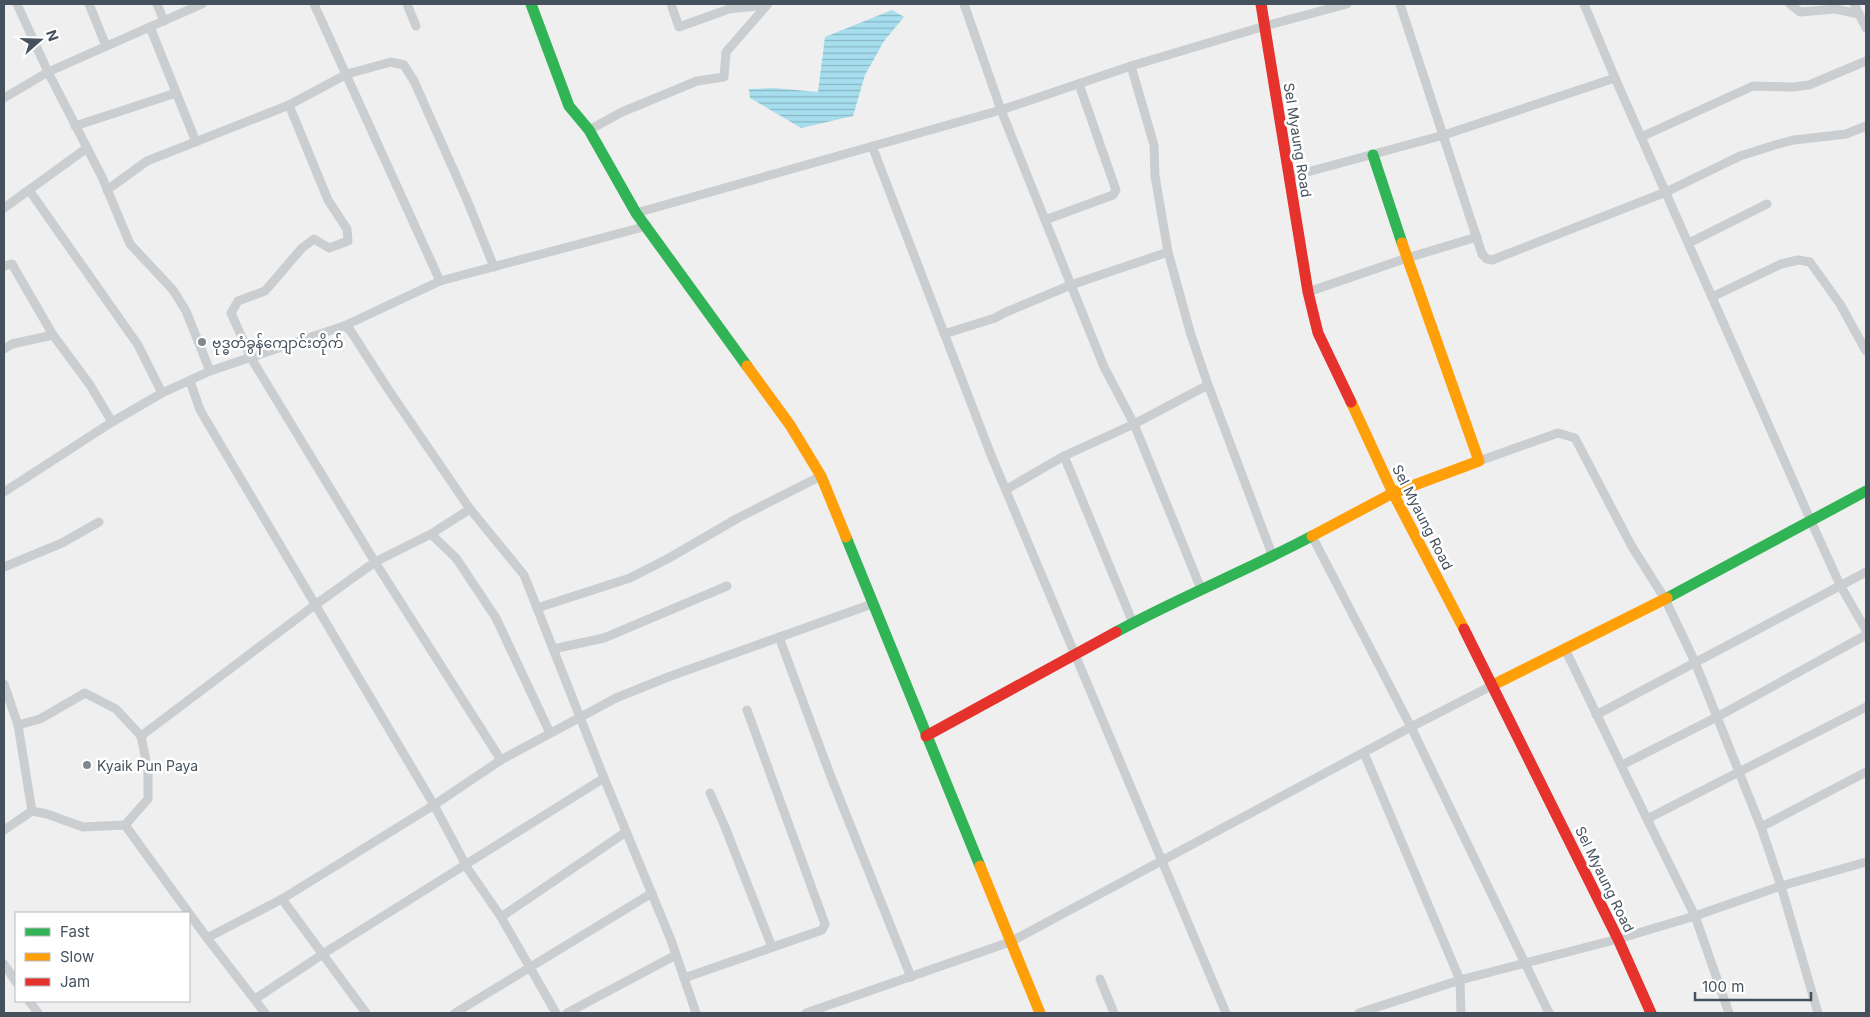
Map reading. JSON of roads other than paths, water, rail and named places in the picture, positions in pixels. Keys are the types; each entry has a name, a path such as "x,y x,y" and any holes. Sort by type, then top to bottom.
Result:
{"street":[{"path":"17,4 48,72 107,190 130,244 173,290 186,311 210,371"},
{"path":"89,4 106,46"},
{"path":"157,4 164,21"},
{"path":"4,98 48,72 202,4"},
{"path":"314,4 440,281"},
{"path":"407,4 416,26"},
{"path":"531,4 569,106 589,130 636,213 790,425 820,476 1040,1013"},
{"path":"671,4 679,27 729,9 767,4"},
{"path":"589,130 622,112 697,81 724,78 726,52 767,4"},
{"path":"964,4 1001,110 1104,367 1134,424 1201,589"},
{"name":"Sel Myaung Road","path":"1261,4 1308,292 1318,333 1394,493 1493,685 1618,939 1651,1013"},
{"path":"636,213 1001,110 1130,66 1347,4"},
{"path":"1400,4 1476,237 1482,254 1487,259 1492,260 1666,192 1740,156 1794,140 1846,134 1866,126"},
{"path":"1584,4 1811,521 1840,585 1866,630"},
{"path":"1790,4 1800,12 1835,9 1859,14"},
{"path":"1854,4 1866,28"},
{"path":"150,27 196,142"},
{"path":"1641,137 1753,86 1793,87 1809,85 1866,60"},
{"path":"107,190 147,161 289,105 347,74 391,62 404,65 414,81 467,200 494,267"},
{"path":"1130,66 1154,145 1155,176 1168,252 1191,335 1273,557"},
{"path":"1289,177 1444,135 1615,78"},
{"path":"1045,220 1113,195 1116,190 1079,84"},
{"path":"75,126 176,93"},
{"path":"289,105 328,200 347,230 348,241 328,248 314,239 302,248 265,291 238,301 231,314 251,358 375,562 501,760"},
{"path":"872,146 991,455 1074,656 1226,1013"},
{"path":"4,208 87,148"},
{"path":"1373,155 1407,258 1479,461"},
{"path":"29,190 138,345 162,393"},
{"path":"1689,243 1767,204"},
{"path":"4,492 112,422 162,393 210,371 344,326 440,281 647,226"},
{"path":"1308,292 1407,258 1476,237"},
{"path":"944,334 995,318 1071,285 1168,252"},
{"path":"1712,297 1781,264 1798,260 1810,262 1840,304 1866,351"},
{"path":"4,266 12,264 53,335 90,385 112,422"},
{"path":"344,326 350,330 470,509 524,575 604,778 652,893 696,1013"},
{"path":"4,349 12,344 53,335"},
{"path":"190,381 200,410 434,805 466,865 502,917 556,1013"},
{"path":"1006,489 1064,456 1134,424 1208,385"},
{"path":"926,736 1133,623 1201,589 1273,557 1394,493 1558,432 1575,438 1630,545 1666,599 1717,717 1761,827 1781,886 1818,1013"},
{"path":"1064,456 1133,623"},
{"path":"537,608 630,578 738,518 820,476"},
{"path":"806,1013 1010,942 1411,727 1666,599 1866,491"},
{"path":"141,736 375,562 431,534 470,509"},
{"path":"4,567 62,542 98,522"},
{"path":"431,534 456,558 496,618 550,733"},
{"path":"1312,536 1411,727 1549,1013"},
{"path":"1596,715 1866,572"},
{"path":"553,650 604,638 727,586"},
{"path":"207,938 282,899 434,805 501,760 616,698 872,604"},
{"path":"1622,764 1717,717 1866,635"},
{"path":"779,637 831,777 911,976"},
{"path":"1565,649 1695,916 1729,1013"},
{"path":"4,684 18,725 32,811"},
{"path":"4,830 32,811 47,814 83,827 125,825 148,799 148,770 141,736 116,709 85,693 40,718 18,725"},
{"path":"1647,820 1866,707"},
{"path":"684,978 822,930 825,924 747,710"},
{"path":"1364,753 1460,980 1462,1013"},
{"path":"1761,827 1866,772"},
{"path":"255,999 323,954 604,778"},
{"path":"710,793 725,826 772,947"},
{"path":"125,825 188,912"},
{"path":"502,917 626,832"},
{"path":"1359,1013 1460,980 1618,939 1695,916 1781,886 1866,862"},
{"path":"455,1013 652,893"},
{"path":"282,899 366,1013"},
{"path":"190,915 265,1013"},
{"path":"567,1013 676,955"},
{"path":"4,964 15,980"},
{"path":"1100,979 1114,1013"},
{"path":"30,1002 38,1013"}],"water":[{"path":"892,10 904,17 884,41 865,75 853,116 801,128 750,98 749,89 773,88 818,92 825,37"}],"place":[{"name":"ဗုဒ္ဓတံခွန်ကျောင်းတိုက်","path":"202,342"},
{"name":"Kyaik Pun Paya","path":"87,765"}]}
